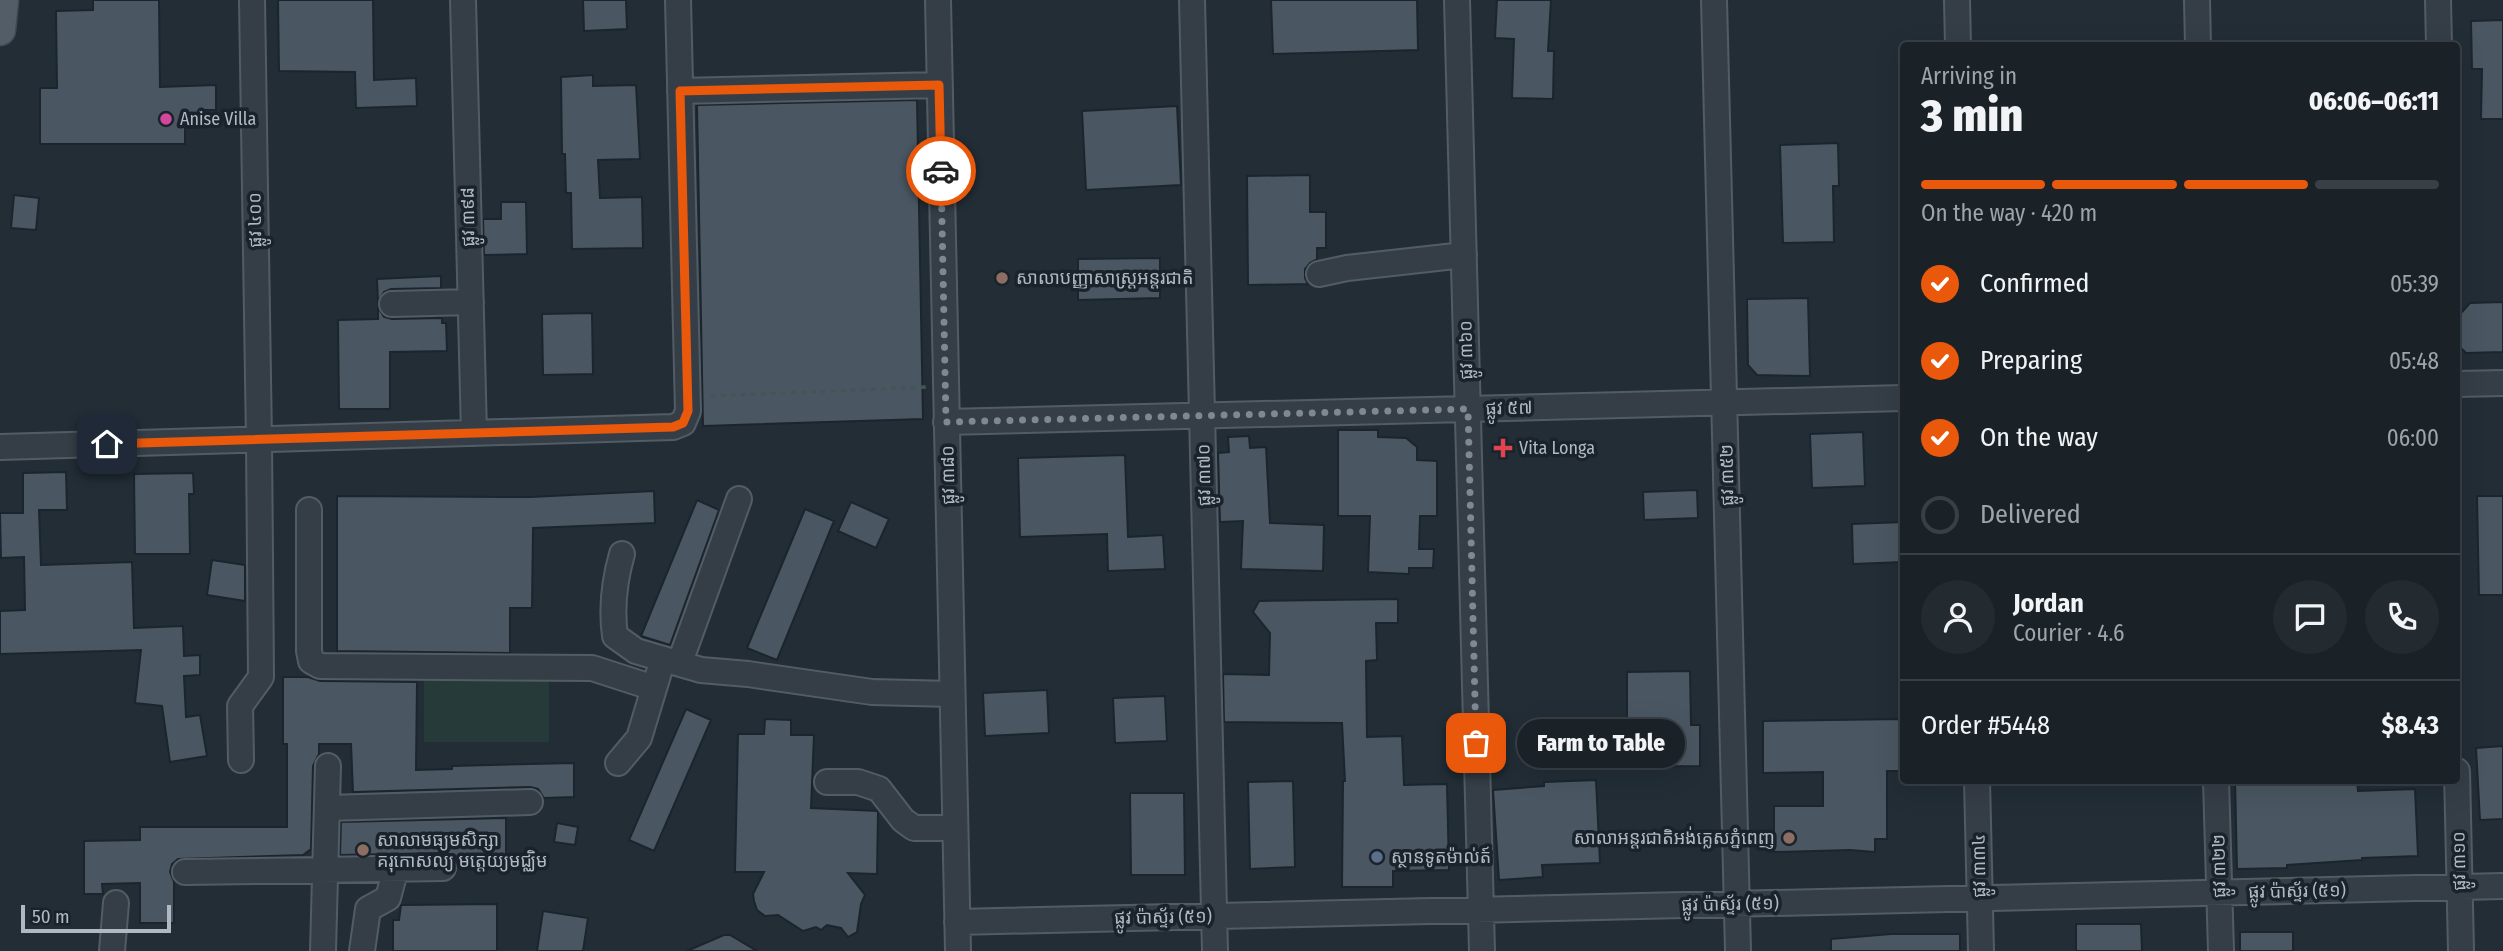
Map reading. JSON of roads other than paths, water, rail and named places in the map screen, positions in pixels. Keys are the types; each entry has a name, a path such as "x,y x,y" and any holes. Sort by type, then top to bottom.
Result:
{"main road":[{"path":"0,30 3,0"}],"street":[{"name":"ផ្លូវ ៤០០","path":"241,760 240,706 261,677 251,0"},
{"name":"ផ្លូវ ៣៩៨","path":"463,0 474,433"},
{"path":"0,447 673,427 683,423 688,411 678,0"},
{"name":"ផ្លូវ ៣៨០","path":"938,0 958,951"},
{"name":"ផ្លូវ ៣៧០","path":"1192,0 1215,951"},
{"name":"ផ្លូវ ៣៦០","path":"1457,0 1482,951"},
{"name":"ផ្លូវ ៣៥២","path":"1714,0 1738,951"},
{"path":"1957,0 1958,42"},
{"path":"2197,0 2198,42"},
{"path":"2438,0 2439,42"},
{"path":"680,91 939,85"},
{"path":"1319,274 1347,268 1464,254"},
{"path":"392,304 471,302"},
{"path":"2460,384 2503,383"},
{"name":"ផ្លូវ ៥៧","path":"946,422 1900,398"},
{"path":"618,763 639,738 654,688 672,660 739,499"},
{"path":"309,510 309,651 312,661 320,666 592,668 654,688"},
{"path":"622,554 614,580 612,613 615,636 636,651 701,670 872,692 952,694"},
{"path":"323,951 328,766"},
{"path":"827,782 858,782 878,789 902,820 914,828 955,828"},
{"name":"ផ្លូវ ៣៣៤","path":"1977,784 1981,951"},
{"name":"ផ្លូវ ៣២២","path":"2216,784 2221,951"},
{"name":"ផ្លូវ ៣១០","path":"2457,784 2461,951"},
{"path":"328,808 530,802"},
{"path":"185,872 443,867"},
{"path":"362,951 368,909 388,898 397,868"},
{"name":"ផ្លូវ ប៉ាស្ទ័រ (៥១)","path":"957,922 2503,886"},
{"path":"112,951 116,903"}],"place":[{"name":"Anise Villa","path":"166,119"},
{"name":"សាលាបញ្ញាសាស្ត្រអន្តរជាតិ","path":"1002,278"},
{"name":"Vita Longa","path":"1503,448"},
{"name":"Farm to Table","path":"1476,743"},
{"name":"សាលាអន្តរជាតិអង់គ្លេសភ្នំពេញ","path":"1789,838"},
{"name":"សាលាមធ្យមសិក្សា គរុកោសល្យ មត្តេយ្យមជ្ឈិម","path":"363,850"},
{"name":"ស្ថានទូតម៉ាល់ត៍","path":"1377,857"}]}
